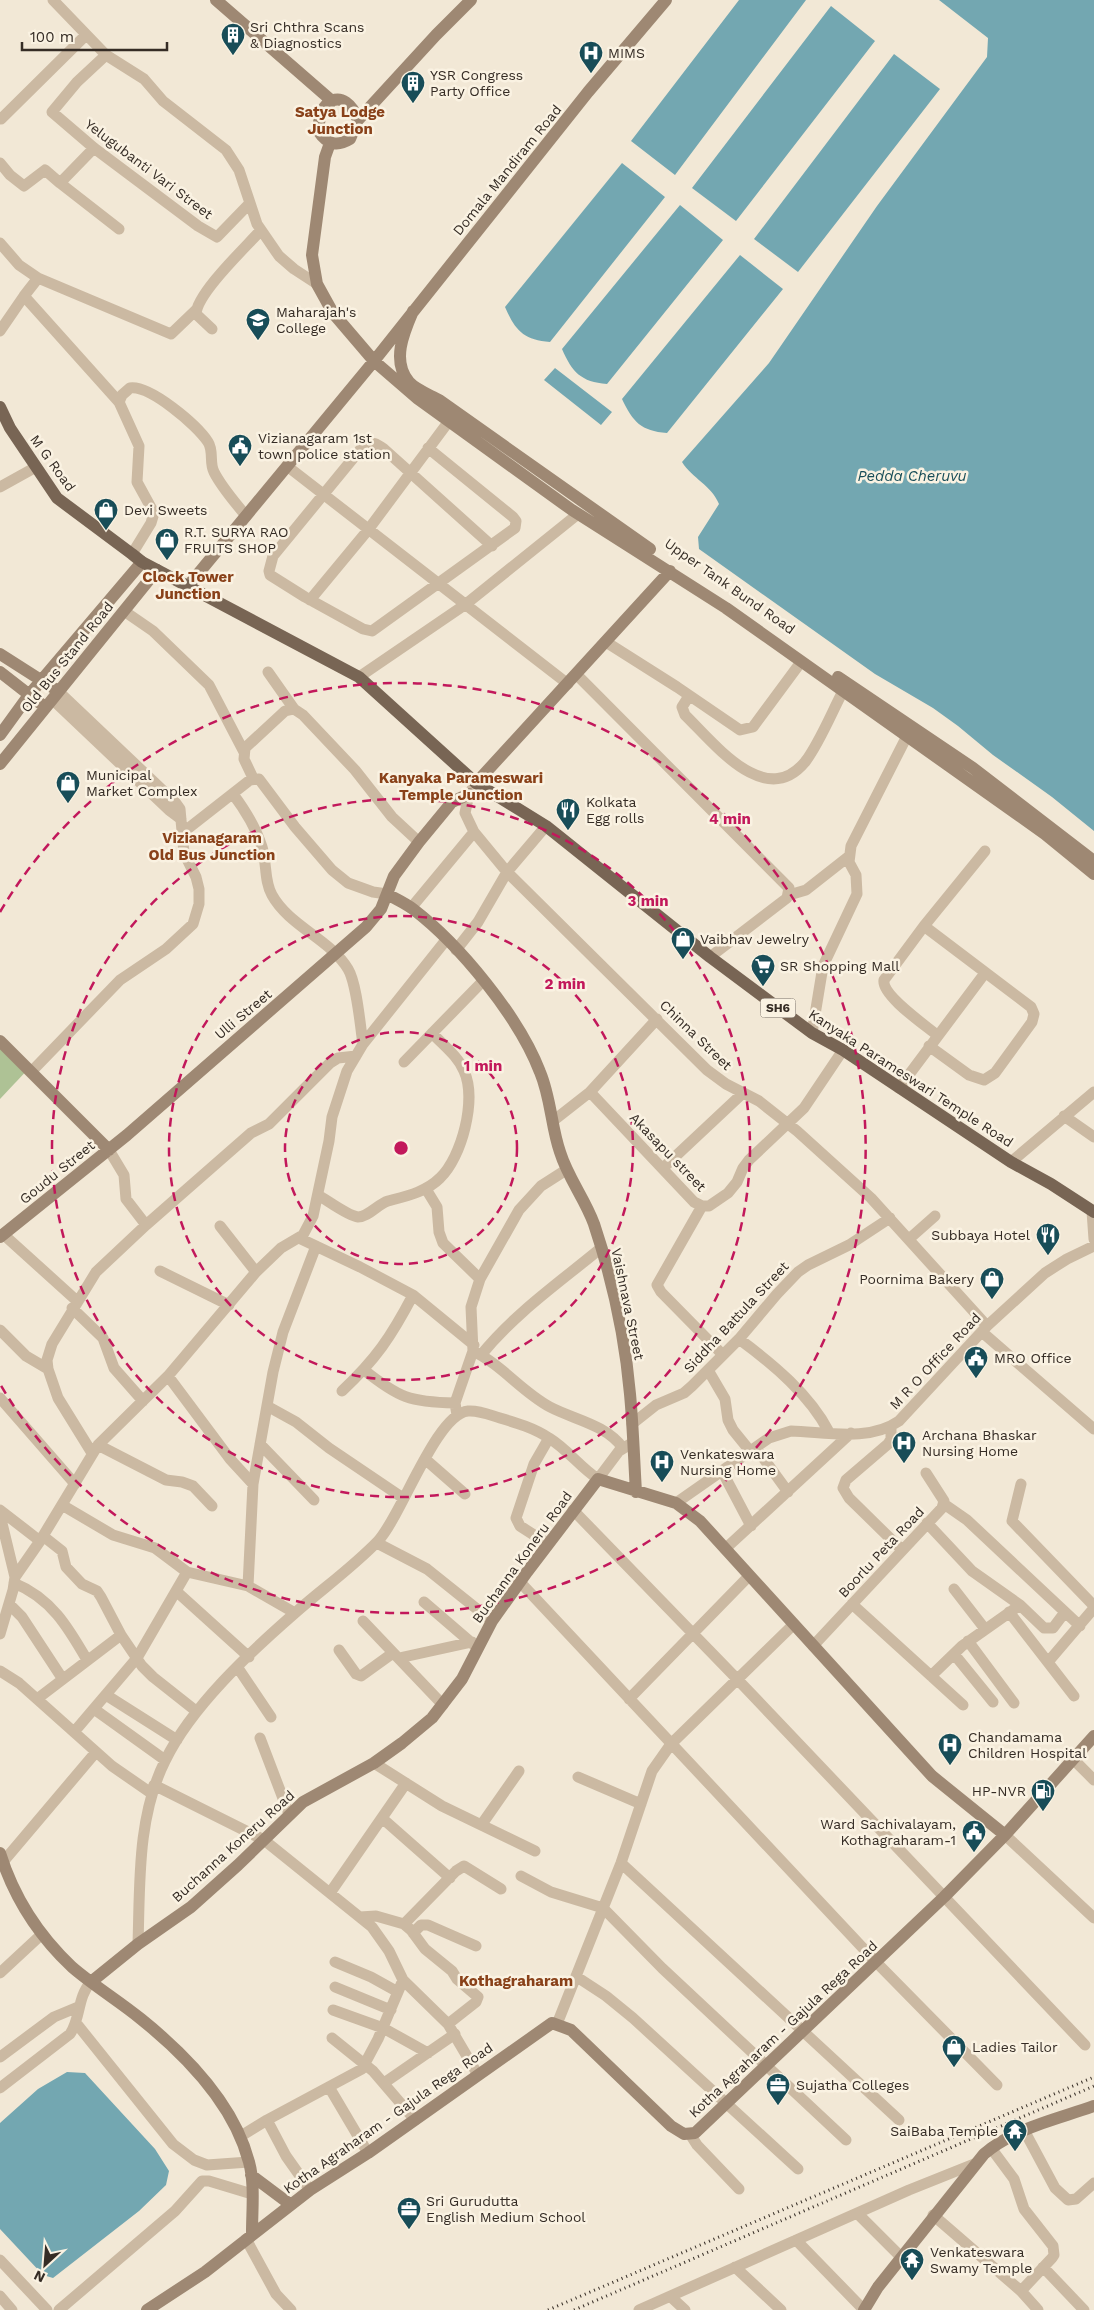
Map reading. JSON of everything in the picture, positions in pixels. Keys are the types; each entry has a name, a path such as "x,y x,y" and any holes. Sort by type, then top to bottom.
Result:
{"main road":[{"name":"M G Road","path":"0,406 10,428 57,498 137,558 157,570 359,677"},
{"name":"Kanyaka Parameswari Temple Road","path":"359,677 472,789 546,826 710,957 812,1033 843,1050 1011,1162 1051,1184 1093,1212"}],"street":[{"path":"53,0 106,55 144,79 164,101 226,150 239,170 249,204 261,230 279,256 294,269 317,284"},
{"path":"216,0 332,101"},
{"path":"358,120 354,109 348,103 340,100 332,101 327,103 322,110 318,124 319,132 330,143 337,144 350,139 358,120 436,35 472,0"},
{"name":"Domala Mandiram Road","path":"188,586 374,361 588,92 666,0"},
{"path":"0,118 2,119 86,35"},
{"name":"Yelugubanti Vari Street","path":"106,55 78,82 52,112 94,148 198,226 217,237 249,204"},
{"name":"Upper Tank Bund Road","path":"330,143 325,157 312,255 317,284 333,313 374,361 418,399 578,514 670,571 843,691 1045,834 1094,874"},
{"path":"60,183 94,148"},
{"path":"0,163 10,175 24,186 45,170 119,229"},
{"path":"0,243 19,265 38,278 171,334 196,310 199,302 218,276 261,230"},
{"path":"0,331 38,278"},
{"path":"24,296 119,402 139,446 137,482 154,513 137,558"},
{"path":"196,310 196,314 212,329"},
{"name":"Upper Tank Bund Road","path":"413,311 400,349 400,368 410,383 440,400 766,630 973,768 1094,861"},
{"path":"119,402 125,392 137,387 165,401 208,441 212,452 213,471 246,516"},
{"path":"310,600 368,530 449,421"},
{"path":"428,448 516,521 515,528 492,546 440,584 372,631 363,629 310,600 276,580 269,571 273,556 364,445 369,443 374,443 384,448 492,546"},
{"path":"287,466 466,604 572,679 787,884 789,896"},
{"path":"0,488 36,467"},
{"path":"359,677 466,604 578,514"},
{"name":"Old Bus Stand Road","path":"0,735 29,695 137,558"},
{"name":"Old Bus Stand Road","path":"0,764 157,570"},
{"name":"Ulli Street","path":"109,1150 234,1040 336,955 376,916 394,876 452,802 472,789 670,571"},
{"path":"124,611 153,631 209,685 244,752"},
{"path":"606,642 689,696 733,728 740,730 750,730 801,662"},
{"path":"0,654 42,680 51,699 175,802 180,809 184,853 196,877 199,889 200,904 193,924 166,949 120,980 32,1071"},
{"path":"0,672 29,695 51,699"},
{"path":"268,672 294,709 304,714 355,770 392,817 419,842"},
{"path":"689,696 682,707 685,715 733,762 752,774 774,780 784,778 796,771 806,760 843,691"},
{"path":"253,778 244,758 244,752 248,744 285,711 294,709"},
{"path":"710,957 789,896 806,890 848,858 851,846 907,736"},
{"path":"181,834 253,778 259,779 332,870 348,883 373,892 387,894"},
{"name":"Chinna Street","path":"472,789 465,813 474,832 507,872 707,1070 742,1093 759,1101 872,1198 984,1329 1094,1429"},
{"path":"233,794 248,816 262,848 268,885 272,896 296,922 344,963 352,977 363,1044"},
{"path":"456,950 478,922 507,872 546,826"},
{"path":"411,908 474,832"},
{"path":"937,1035 888,994 883,984 887,974 985,851"},
{"path":"812,1033 823,966 857,894 856,875 848,858"},
{"name":"Vaishnava Street","path":"387,894 411,908 456,950 483,981 523,1037 532,1054 548,1095 559,1150 566,1170 593,1221 612,1286 630,1394 632,1424 628,1445 636,1492"},
{"path":"924,926 1031,1007 1034,1014 1032,1022 995,1073 984,1080 975,1078 928,1046"},
{"path":"0,1634 14,1580 42,1538 95,1449 168,1376 256,1272 282,1248 304,1234 311,1221 318,1195 335,1104 347,1071 363,1044 446,940"},
{"path":"899,1088 928,1046 985,973"},
{"path":"404,1062 483,981"},
{"path":"553,1121 590,1092 657,1019"},
{"path":"318,1195 356,1217 365,1215 385,1202 426,1189 446,1170 468,1121 468,1080 464,1069 432,1033"},
{"path":"0,1041 109,1150 124,1175 126,1199 146,1225"},
{"name":"Akasapu street","path":"590,1092 694,1202 702,1206 709,1206 728,1193 737,1182 749,1160 788,1124 816,1091 843,1050"},
{"path":"212,1506 194,1486 166,1480 95,1449 58,1398 48,1369 47,1360 52,1344 96,1272 146,1225 251,1133 269,1124 330,1062 338,1058 356,1056"},
{"path":"1011,1162 1094,1092"},
{"path":"662,1168 742,1093"},
{"path":"1064,1116 1094,1137"},
{"name":"Goudu Street","path":"1,1236 109,1150"},
{"path":"457,1415 455,1403 476,1350 471,1307 480,1279 519,1210 541,1186 566,1170"},
{"path":"426,1189 437,1207 442,1243 480,1279"},
{"path":"702,1206 657,1285 661,1292 723,1355"},
{"path":"1093,1212 1094,1239"},
{"path":"909,1239 935,1216"},
{"name":"Siddha Battula Street","path":"632,1424 656,1405 684,1393 739,1339 798,1272 808,1265 849,1245 890,1218"},
{"path":"220,1226 256,1272"},
{"path":"1,1236 75,1304 103,1338 114,1368 143,1401"},
{"path":"299,1238 392,1282 413,1295 536,1399 602,1429 628,1445 598,1480"},
{"path":"248,1586 253,1484 267,1406 284,1332 316,1246"},
{"name":"M R O Office Road","path":"676,1503 753,1449 781,1433 791,1431 872,1434 892,1427 900,1422 984,1329 1045,1273 1067,1259 1094,1246"},
{"path":"476,1350 496,1337 530,1306 601,1248"},
{"path":"160,1271 229,1305"},
{"path":"342,1391 364,1370 393,1333 413,1295"},
{"path":"0,1330 26,1356 48,1369"},
{"path":"739,1339 764,1358 813,1407 829,1432"},
{"path":"364,1370 389,1390 402,1396 422,1402 455,1403"},
{"path":"708,1370 725,1399 728,1420 733,1430 753,1449 788,1492"},
{"path":"168,1376 230,1459 253,1484"},
{"path":"0,1398 75,1484"},
{"path":"267,1406 296,1422 329,1448 403,1498"},
{"path":"138,1944 141,1865 153,1789 165,1760 177,1740 196,1711 249,1657 295,1613 376,1543 391,1524 425,1459 457,1415 468,1411 479,1412 517,1423 549,1438 598,1480 676,1503 700,1521 932,1776 1005,1834 1094,1918"},
{"path":"892,1427 891,1439 888,1444 846,1480 843,1488 848,1498 902,1550"},
{"path":"725,1549 851,1433"},
{"path":"548,1544 520,1526 516,1518 534,1464 549,1438"},
{"path":"260,1444 314,1500"},
{"path":"425,1459 465,1494"},
{"path":"722,1471 751,1526"},
{"name":"Boorlu Peta Road","path":"813,1646 944,1504 926,1473"},
{"name":"Buchanna Koneru Road","path":"91,1982 138,1944 191,1907 264,1840 289,1814 317,1793 374,1763 418,1731 443,1705 462,1679 475,1645 573,1510 598,1480"},
{"path":"1022,1484 1012,1521 1094,1607 1048,1662"},
{"path":"944,1504 967,1520 1080,1626"},
{"path":"62,1505 113,1535 155,1548 187,1572 248,1586 295,1613"},
{"path":"0,1510 62,1551 66,1567 82,1584 97,1591 102,1597 121,1635 137,1658 153,1677 196,1711"},
{"path":"573,1510 738,1680 1085,2045"},
{"path":"0,1515 14,1580 29,1588 52,1608 68,1626 87,1660"},
{"path":"928,1523 972,1571 1020,1605 1047,1629 1053,1628 1065,1612"},
{"path":"376,1543 427,1569 492,1621"},
{"path":"74,1732 137,1658 187,1572"},
{"path":"629,1699 749,1576"},
{"path":"520,1582 876,1962 997,2085"},
{"path":"954,1590 985,1630"},
{"path":"176,1591 249,1657"},
{"path":"424,1602 475,1645"},
{"path":"9,1604 22,1617 62,1678"},
{"path":"852,1604 963,1705"},
{"path":"931,1676 968,1641 1020,1605"},
{"path":"1010,1612 1074,1696"},
{"path":"364,1621 443,1705"},
{"path":"557,2024 621,1863 652,1772 671,1744 793,1625"},
{"path":"37,1699 62,1678 121,1635"},
{"path":"968,1641 1014,1703"},
{"path":"338,1650 356,1674 362,1676 396,1655 475,1645"},
{"path":"954,1654 993,1702"},
{"path":"238,1668 272,1717"},
{"path":"0,1671 19,1683 112,1766 153,1789 264,1840 360,1917 382,1940 403,1980 451,2029 478,2074"},
{"path":"106,1695 177,1740"},
{"path":"94,1709 165,1760"},
{"name":"Kotha Agraharam - Gajula Rega Road","path":"147,2310 205,2272 310,2190 368,2153 545,2026 557,2024 571,2030 671,2126 679,2131 690,2134 695,2133 944,1897 1074,1760 1094,1736"},
{"path":"260,1738 289,1814"},
{"path":"96,1752 1,1858 12,1887 42,1934 73,1968 141,2019 176,2050 214,2093 241,2136 250,2168 252,2194 249,2236 271,2286 291,2310"},
{"path":"1074,1760 1094,1780"},
{"path":"374,1763 442,1806 536,1851"},
{"path":"482,1824 519,1771"},
{"path":"578,1777 641,1804"},
{"path":"330,1894 406,1784"},
{"path":"382,1818 450,1878"},
{"path":"621,1863 804,2030 899,2120"},
{"path":"404,1924 461,1867 467,1866 501,1889"},
{"path":"521,1876 551,1892 603,1908 662,1968 846,2140"},
{"path":"360,1917 376,1916 404,1924 413,1932 424,1949 452,1971 457,1979 478,1997 476,2002 428,2053 384,2083"},
{"path":"413,1932 421,1925 428,1925 476,1946"},
{"path":"0,1973 42,1934"},
{"path":"335,1962 371,1977 398,1992"},
{"path":"577,1977 606,1996 633,2018 798,2169"},
{"path":"241,2136 267,2120 357,2073 366,2064 403,1980"},
{"path":"0,2088 70,2034 76,2023 78,2007 85,1988 91,1982"},
{"path":"335,1987 391,2010"},
{"path":"0,2057 54,2017 78,2007"},
{"path":"333,2010 383,2028 428,2053"},
{"path":"76,2023 173,2144 194,2160 207,2165 250,2168 291,2205"},
{"path":"332,2038 366,2064 415,2120"},
{"path":"329,2087 368,2153"},
{"path":"796,2240 864,2310 872,2295 933,2215 974,2164 991,2148 1024,2130 1094,2106"},
{"path":"267,2120 288,2160 310,2190"},
{"path":"1024,2130 1055,2188 1068,2200 1076,2199 1094,2183"},
{"path":"690,2134 697,2145 739,2189"},
{"path":"991,2148 1014,2179 1024,2209 1053,2246 1054,2254 1021,2291"},
{"path":"639,2310 857,2213 974,2164"},
{"path":"59,2310 175,2211 202,2181 210,2181 252,2194"},
{"path":"857,2213 901,2257"},
{"path":"933,2215 1021,2291 1038,2310"},
{"path":"0,2260 47,2310"},
{"path":"735,2267 780,2310"},
{"path":"1043,2267 1084,2310"},
{"path":"0,2296 12,2310"},
{"path":"671,2297 685,2310"}],"green space":[{"path":"0,1037 31,1066 0,1099"}],"water":[{"path":"739,0 806,0 675,175 631,141"},
{"name":"Pedda Cheruvu","path":"939,0 1094,0 1094,831 1052,797 993,755 933,708 875,674 699,549 698,537 719,504 712,492 682,462 769,363 877,206 987,57 988,38"},
{"path":"831,6 875,41 736,221 692,188"},
{"path":"894,54 940,89 798,272 754,239"},
{"path":"622,163 665,197 550,342 527,336 512,322 505,307"},
{"path":"680,205 723,240 607,384 584,378 574,370 562,349"},
{"path":"740,255 783,289 667,433 644,427 630,414 622,399"},
{"path":"555,368 612,412 601,425 544,380"},
{"path":"67,2072 85,2073 155,2149 169,2171 166,2185 139,2211 53,2278 43,2275 0,2229 0,2123 38,2089"}],"railway":[{"path":"548,2310 1094,2077"},
{"path":"574,2310 1094,2086"}],"place":[{"name":"Sri Chthra Scans & Diagnostics","path":"233,56"},
{"name":"MIMS","path":"591,74"},
{"name":"YSR Congress Party Office","path":"413,104"},
{"name":"Maharajah's College","path":"258,341"},
{"name":"Vizianagaram 1st town police station","path":"240,467"},
{"name":"Devi Sweets","path":"106,531"},
{"name":"R.T. SURYA RAO FRUITS SHOP","path":"167,561"},
{"name":"Municipal Market Complex","path":"68,804"},
{"name":"Kolkata Egg rolls","path":"568,831"},
{"name":"Vaibhav Jewelry","path":"683,960"},
{"name":"SR Shopping Mall","path":"763,987"},
{"name":"Subbaya Hotel","path":"1048,1256"},
{"name":"Poornima Bakery","path":"992,1300"},
{"name":"MRO Office","path":"976,1379"},
{"name":"Archana Bhaskar Nursing Home","path":"904,1464"},
{"name":"Venkateswara Nursing Home","path":"662,1483"},
{"name":"Chandamama Children Hospital","path":"950,1766"},
{"name":"HP-NVR","path":"1043,1812"},
{"name":"Ward Sachivalayam, Kothagraharam-1","path":"974,1853"},
{"name":"Ladies Tailor","path":"954,2068"},
{"name":"Sujatha Colleges","path":"778,2106"},
{"name":"SaiBaba Temple","path":"1015,2152"},
{"name":"Sri Gurudutta English Medium School","path":"409,2230"},
{"name":"Venkateswara Swamy Temple","path":"912,2281"}],"district":[{"name":"Satya Lodge Junction","path":"340,120"},
{"name":"Clock Tower Junction","path":"188,586"},
{"name":"Kanyaka Parameswari Temple Junction","path":"461,786"},
{"name":"Vizianagaram Old Bus Junction","path":"212,846"},
{"name":"Kothagraharam","path":"516,1981"}]}
